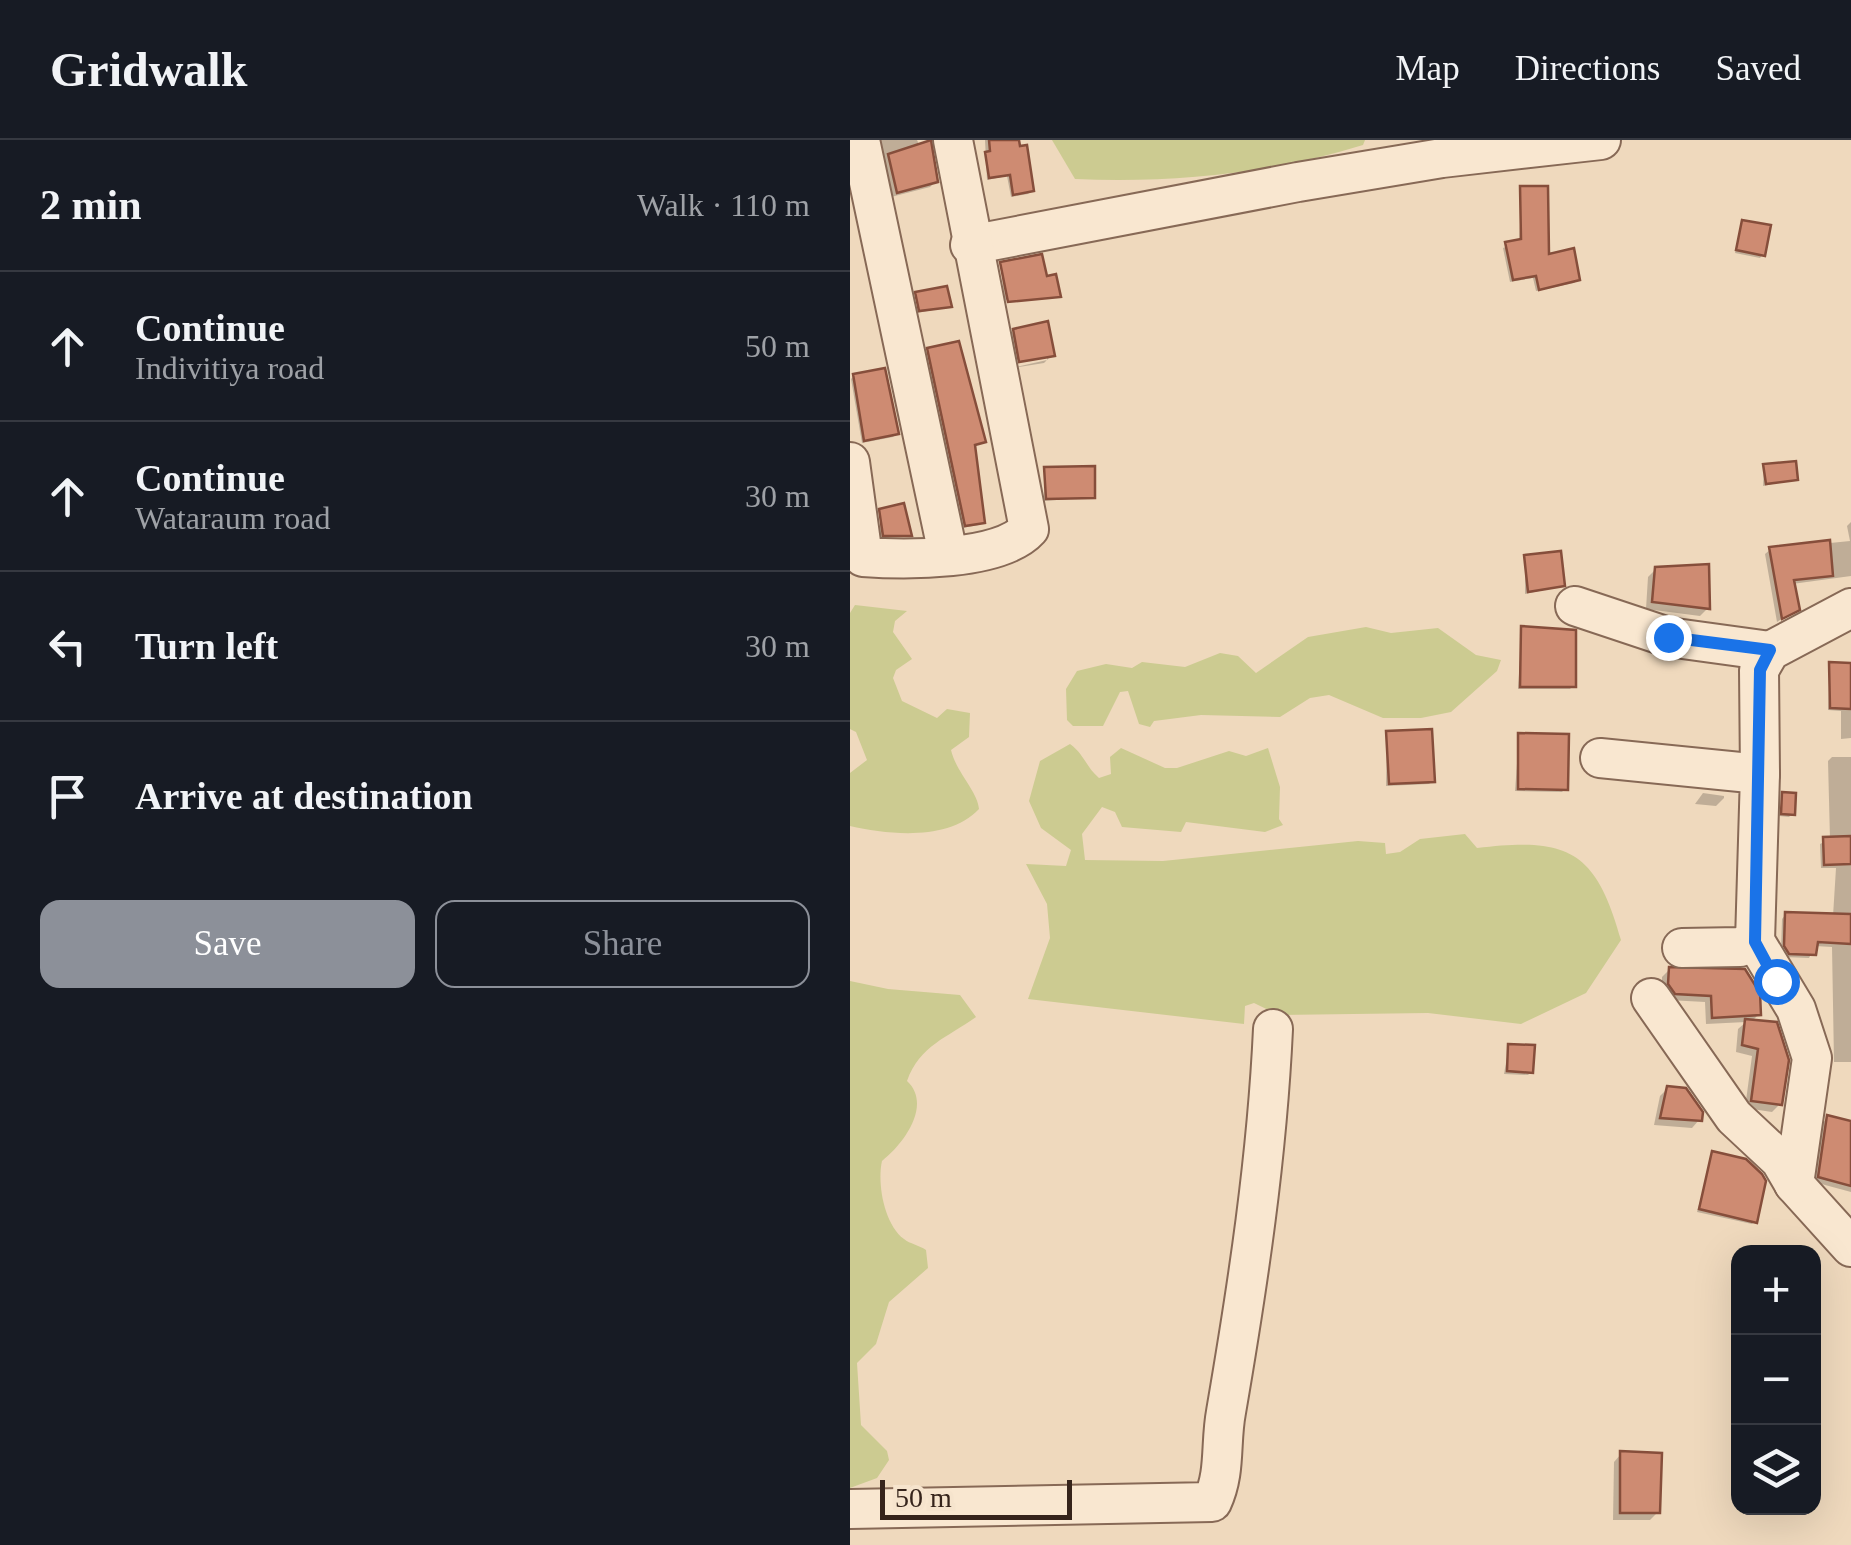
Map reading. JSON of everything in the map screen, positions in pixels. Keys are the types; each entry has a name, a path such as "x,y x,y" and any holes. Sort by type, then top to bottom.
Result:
{"street":[{"path":"860,140 948,554"},
{"path":"850,462 863,557 948,554 1016,544 1028,529 970,245 953,140"},
{"path":"970,245 1370,170 1601,140"},
{"path":"1575,606 1668,637 1770,650 1851,608"},
{"path":"1770,650 1760,670 1755,942 1796,1009 1812,1058 1794,1184"},
{"path":"1600,758 1760,774"},
{"path":"1682,948 1740,947 1755,942"},
{"path":"1651,998 1734,1117 1780,1160 1808,1204 1851,1247"},
{"path":"850,1510 1116,1500 1212,1502 1223,1479 1223,1427 1258,1222 1273,1029"}],"shaded area":[{"path":"1052,140 1365,140 1363,145 1328,155 1256,170 1112,180 1075,179"},
{"path":"855,605 907,611 895,621 893,632 912,659 896,670 893,678 902,701 937,718 947,709 970,713 969,737 951,750 979,809 952,826 900,833 850,826 850,773 867,760 856,732 850,729 850,613"},
{"path":"1366,627 1391,633 1438,628 1476,655 1501,660 1497,671 1451,712 1421,718 1383,718 1329,695 1310,698 1280,717 1201,715 1154,721 1150,727 1139,724 1128,691 1120,692 1103,726 1073,726 1067,720 1066,689 1077,671 1106,664 1132,668 1142,662 1185,667 1220,653 1238,656 1256,673 1308,637"},
{"path":"1070,744 1099,778 1111,774 1110,757 1121,748 1165,768 1177,768 1229,751 1246,756 1268,748 1280,787 1279,819 1283,825 1265,832 1186,822 1181,832 1122,827 1115,812 1102,807 1082,834 1085,860 1163,861 1358,841 1385,843 1386,854 1400,852 1420,839 1465,834 1477,848 1534,845 1574,856 1601,886 1621,940 1586,993 1521,1024 1428,1013 1279,1015 1254,1003 1245,1006 1244,1024 1028,999 1050,938 1047,904 1026,864 1066,866 1071,850 1041,828 1029,801 1040,761"},
{"path":"850,981 888,989 960,995 976,1017 935,1043 919,1059 907,1081 914,1090 916,1112 907,1134 882,1161 881,1191 891,1224 904,1239 926,1250 928,1268 889,1302 876,1344 857,1363 861,1425 887,1451 889,1460 877,1478 850,1488"}],"building":[{"path":"931,140 938,182 897,193 888,154"},
{"path":"989,140 1019,140 1020,146 1027,145 1034,191 1013,195 1010,175 989,178 985,152 990,151"},
{"path":"1520,186 1548,186 1549,254 1574,248 1580,280 1539,290 1536,276 1513,280 1505,242 1521,239"},
{"path":"1742,220 1771,225 1765,256 1736,250"},
{"path":"1042,254 1047,276 1056,274 1061,297 1008,302 1000,262"},
{"path":"947,286 952,307 919,311 915,292"},
{"path":"1048,321 1055,356 1019,362 1013,329"},
{"path":"959,341 986,442 975,445 985,523 965,526 927,348"},
{"path":"885,368 899,434 864,441 853,374"},
{"path":"1796,461 1798,480 1766,484 1763,464"},
{"path":"1095,466 1095,498 1046,499 1044,467"},
{"path":"904,503 912,536 883,536 879,509"},
{"path":"1830,540 1833,576 1794,580 1800,610 1782,619 1769,547"},
{"path":"1561,551 1565,586 1528,592 1524,555"},
{"path":"1709,564 1710,609 1652,602 1655,567"},
{"path":"1521,626 1576,630 1576,687 1520,687"},
{"path":"1829,662 1851,663 1851,709 1830,708"},
{"path":"1432,729 1435,782 1389,784 1386,731"},
{"path":"1518,733 1569,734 1568,790 1518,789"},
{"path":"1782,792 1796,793 1795,815 1781,814"},
{"path":"1851,836 1851,864 1824,865 1823,837"},
{"path":"1785,912 1851,914 1851,944 1818,942 1816,955 1789,954 1784,946"},
{"path":"1669,967 1745,969 1760,993 1761,1015 1712,1018 1711,996 1675,994 1668,984"},
{"path":"1745,1019 1777,1022 1789,1060 1782,1105 1751,1101 1758,1049 1742,1045"},
{"path":"1508,1044 1535,1045 1533,1073 1507,1071"},
{"path":"1667,1086 1686,1088 1703,1112 1702,1121 1660,1118"},
{"path":"1827,1115 1851,1121 1851,1186 1818,1177"},
{"path":"1712,1151 1746,1159 1762,1174 1766,1181 1757,1223 1699,1209"},
{"path":"1620,1451 1662,1453 1660,1513 1620,1513"}],"route":[{"path":"1668,637 1770,650 1760,670 1755,942 1776,981"}]}
